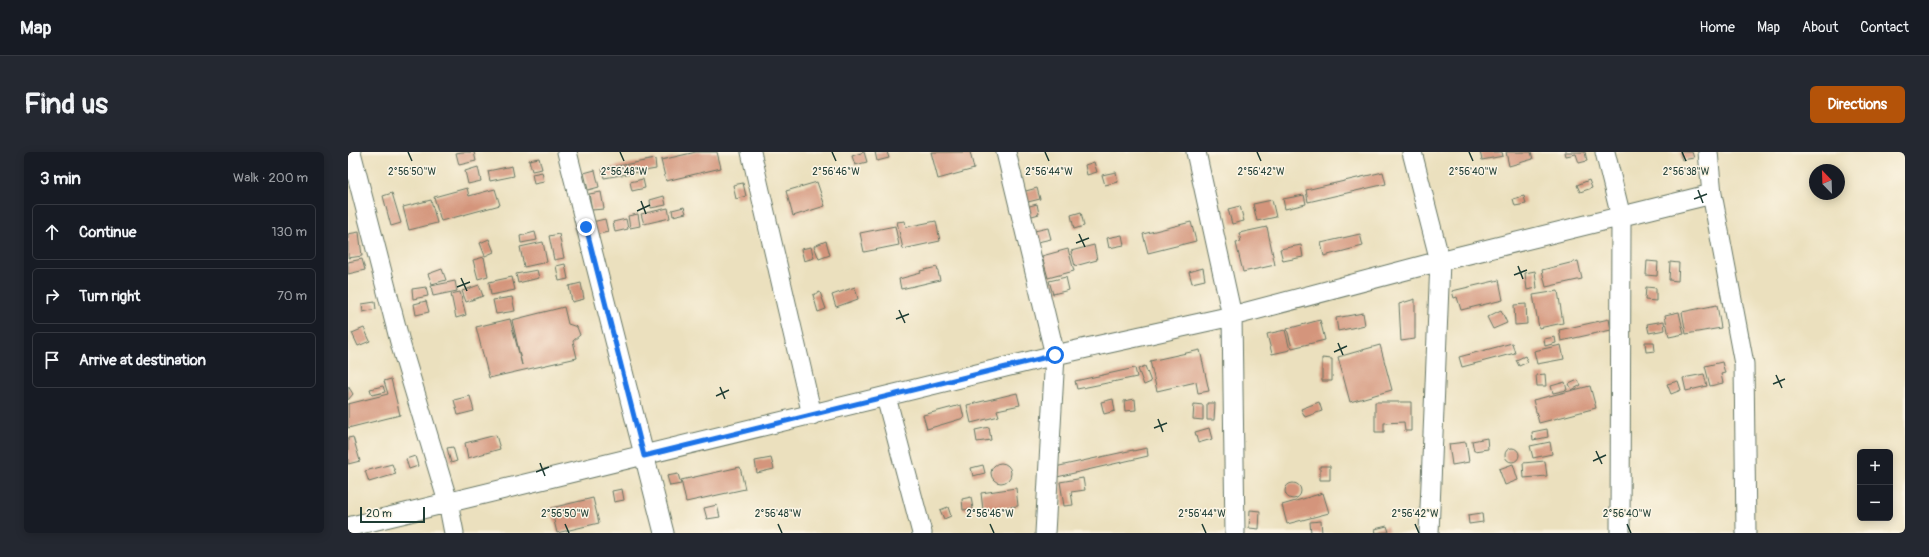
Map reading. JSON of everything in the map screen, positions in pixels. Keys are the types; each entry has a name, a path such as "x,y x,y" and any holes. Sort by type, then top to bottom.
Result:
{"street":[{"path":"351,152 401,346 448,502 454,533"},
{"path":"567,152 664,533"},
{"path":"751,152 812,415"},
{"path":"1006,152 1055,355 1045,533"},
{"path":"1196,152 1232,316 1236,533"},
{"path":"1412,152 1440,261 1429,533"},
{"path":"1604,152 1621,216 1620,533"},
{"path":"1708,152 1712,194 1744,364 1746,533"},
{"path":"348,527 1055,355 1232,316 1440,261 1712,194"},
{"path":"886,397 922,533"}],"building":[{"path":"474,152 476,161 459,165 456,153"},
{"path":"696,152 717,152 721,168 666,181 661,160"},
{"path":"864,152 867,162 855,165 852,156"},
{"path":"875,152 887,152 889,158 877,161"},
{"path":"931,152 970,152 974,169 938,179"},
{"path":"1480,152 1502,152 1503,156 1482,160"},
{"path":"1506,152 1531,152 1533,159 1509,166"},
{"path":"1565,152 1585,152 1587,161 1579,163 1576,154 1566,156"},
{"path":"1680,152 1692,152 1694,158 1682,160"},
{"path":"539,158 542,169 532,171 529,160"},
{"path":"655,159 656,169 604,178 602,169"},
{"path":"1094,162 1097,172 1087,175 1085,165"},
{"path":"512,166 514,176 490,181 488,171"},
{"path":"478,167 481,181 468,184 465,171"},
{"path":"595,170 599,187 588,190 584,173"},
{"path":"542,172 544,182 534,184 532,174"},
{"path":"1116,172 1118,182 1105,185 1102,175"},
{"path":"1383,172 1386,184 1308,202 1306,190"},
{"path":"643,179 645,188 632,191 630,182"},
{"path":"1589,180 1592,188 1580,192 1577,185"},
{"path":"817,182 825,206 793,216 786,191"},
{"path":"743,183 746,196 736,199 733,185"},
{"path":"467,188 469,196 495,189 500,205 441,221 434,197"},
{"path":"1037,188 1040,199 1024,203 1022,192"},
{"path":"601,192 604,209 592,210 589,194"},
{"path":"392,193 401,223 391,226 383,196"},
{"path":"1304,195 1306,204 1285,209 1283,199"},
{"path":"664,196 666,205 651,208 650,200"},
{"path":"1524,196 1526,204 1515,206 1513,199"},
{"path":"431,200 437,223 409,230 403,207"},
{"path":"1272,200 1276,217 1257,221 1253,204"},
{"path":"1037,204 1039,214 1025,218 1022,208"},
{"path":"1240,206 1244,221 1232,224 1228,209"},
{"path":"684,207 686,213 673,216 672,210"},
{"path":"668,208 670,218 644,224 641,214"},
{"path":"1081,212 1084,226 1074,229 1071,215"},
{"path":"638,214 640,226 630,228 628,216"},
{"path":"605,219 608,232 595,235 592,222"},
{"path":"626,219 628,229 615,232 613,222"},
{"path":"905,221 906,227 936,221 940,241 903,249 897,222"},
{"path":"1191,222 1196,241 1148,253 1143,234"},
{"path":"895,226 899,245 864,252 860,233"},
{"path":"1267,227 1275,265 1243,272 1236,243 1241,242 1239,233"},
{"path":"1048,228 1051,239 1033,243 1030,232"},
{"path":"359,232 362,256 348,258 348,234"},
{"path":"535,232 537,240 521,243 520,236"},
{"path":"559,234 564,258 554,260 549,236"},
{"path":"1360,234 1363,246 1324,256 1321,243"},
{"path":"1122,235 1124,245 1109,248 1107,238"},
{"path":"489,239 494,252 485,256 480,243"},
{"path":"826,241 830,255 819,259 814,246"},
{"path":"543,242 547,262 524,267 520,247"},
{"path":"1094,245 1097,260 1075,266 1071,251"},
{"path":"1301,245 1303,257 1283,261 1280,249"},
{"path":"811,247 814,258 804,261 801,249"},
{"path":"1068,249 1074,271 1048,278 1042,256"},
{"path":"484,257 488,276 478,279 473,260"},
{"path":"362,259 365,270 348,274 348,262"},
{"path":"1578,261 1582,279 1546,287 1542,270"},
{"path":"1647,261 1658,262 1657,276 1646,275"},
{"path":"1670,262 1679,263 1678,281 1669,280"},
{"path":"565,264 568,279 559,281 556,266"},
{"path":"937,267 940,280 901,289 899,279 921,273 920,271"},
{"path":"1203,268 1205,280 1192,283 1189,272"},
{"path":"442,269 446,280 432,284 428,274"},
{"path":"537,270 539,278 518,283 516,274"},
{"path":"1535,271 1537,288 1527,290 1525,273"},
{"path":"512,277 515,290 491,295 489,282"},
{"path":"1066,277 1069,290 1053,294 1049,281"},
{"path":"1499,280 1503,300 1461,310 1457,297 1454,298 1452,291"},
{"path":"455,281 457,291 433,296 431,286"},
{"path":"581,283 584,299 572,302 569,286"},
{"path":"479,285 483,296 466,302 462,291"},
{"path":"426,287 428,296 413,299 412,289"},
{"path":"855,287 858,299 836,307 832,295"},
{"path":"1646,287 1656,288 1656,301 1645,300"},
{"path":"1558,291 1563,323 1539,328 1533,295"},
{"path":"460,292 466,315 456,318 451,294"},
{"path":"820,292 826,309 818,312 813,295"},
{"path":"512,297 515,311 496,314 493,300"},
{"path":"1415,299 1415,339 1401,341 1399,304"},
{"path":"426,301 429,312 416,315 414,304"},
{"path":"375,302 376,309 363,312 362,304"},
{"path":"1526,304 1527,324 1515,325 1514,305"},
{"path":"1717,305 1721,328 1686,334 1682,312"},
{"path":"564,307 568,324 577,327 580,335 573,341 577,358 489,378 476,327 510,319 522,365 512,320"},
{"path":"1501,310 1507,323 1493,329 1487,317"},
{"path":"1679,312 1684,334 1669,337 1665,315"},
{"path":"1363,313 1365,325 1338,331 1336,318"},
{"path":"1609,319 1611,330 1561,341 1559,330"},
{"path":"1320,320 1325,340 1292,348 1287,329"},
{"path":"1664,321 1665,330 1649,333 1647,324"},
{"path":"364,328 370,341 358,346 352,333"},
{"path":"1285,330 1290,350 1272,354 1267,334"},
{"path":"1555,337 1556,343 1545,346 1544,339"},
{"path":"1645,342 1654,342 1655,351 1646,352"},
{"path":"1512,343 1515,353 1462,367 1459,357"},
{"path":"1380,345 1392,390 1350,402 1338,357"},
{"path":"1561,345 1564,359 1537,364 1534,351"},
{"path":"1200,350 1209,391 1198,393 1196,382 1157,391 1150,361"},
{"path":"1525,356 1528,362 1519,366 1516,360"},
{"path":"1322,358 1332,359 1332,381 1322,381"},
{"path":"1722,362 1725,373 1721,374 1723,383 1710,386 1705,366"},
{"path":"1145,366 1151,382 1144,385 1138,369"},
{"path":"1135,368 1137,377 1077,389 1075,381"},
{"path":"1545,374 1546,386 1537,386 1536,375"},
{"path":"1704,374 1707,386 1686,391 1683,378"},
{"path":"391,379 400,415 348,428 348,404 388,394 384,381"},
{"path":"1578,380 1581,385 1572,390 1569,384"},
{"path":"1678,381 1681,390 1671,394 1667,384"},
{"path":"1565,382 1567,390 1553,393 1551,386"},
{"path":"348,386 353,394 348,400"},
{"path":"383,386 385,392 372,395 370,389"},
{"path":"1590,386 1596,408 1539,423 1533,400"},
{"path":"1017,393 1020,405 997,410 999,416 971,423 967,405"},
{"path":"470,396 474,411 458,415 454,400"},
{"path":"1113,399 1115,411 1104,414 1101,402"},
{"path":"1135,399 1136,410 1125,411 1124,401"},
{"path":"1319,402 1322,411 1305,417 1301,409"},
{"path":"1375,402 1411,402 1411,431 1405,431 1404,422 1384,423 1384,432 1375,432"},
{"path":"1207,403 1215,403 1214,420 1207,420"},
{"path":"1194,404 1203,405 1203,420 1193,419"},
{"path":"961,405 964,418 927,429 923,415"},
{"path":"989,427 991,440 977,442 975,430"},
{"path":"1209,428 1212,439 1198,443 1195,432"},
{"path":"1547,429 1548,437 1533,440 1532,432"},
{"path":"496,435 500,449 468,458 465,443"},
{"path":"353,437 360,461 348,464 348,438"},
{"path":"1487,438 1488,449 1474,451 1472,441"},
{"path":"1466,442 1469,462 1452,465 1449,444"},
{"path":"1550,442 1552,454 1533,458 1530,446"},
{"path":"453,447 457,461 451,463 447,448"},
{"path":"1147,448 1148,456 1057,477 1055,467"},
{"path":"1512,448 1517,450 1519,455 1517,460 1512,462 1507,460 1505,455 1507,450"},
{"path":"415,456 418,466 409,469 406,459"},
{"path":"771,458 774,469 757,473 755,461"},
{"path":"1545,461 1547,476 1524,478 1523,463"},
{"path":"1001,463 1008,466 1011,473 1008,480 1001,483 994,480 991,473 994,466"},
{"path":"392,464 396,474 369,482 365,471"},
{"path":"1513,464 1518,480 1505,485 1499,469"},
{"path":"983,465 985,473 973,476 971,468"},
{"path":"1320,466 1330,466 1330,480 1320,480"},
{"path":"740,467 745,489 686,502 681,480"},
{"path":"678,474 681,484 670,486 667,476"},
{"path":"1083,478 1085,490 1071,492 1073,505 1064,506 1060,482"},
{"path":"1293,483 1300,488 1301,491 1296,498 1293,499 1286,494 1285,491 1290,484"},
{"path":"1016,488 1018,506 983,510 981,493"},
{"path":"622,489 624,500 614,502 612,491"},
{"path":"1323,493 1329,513 1287,524 1282,505"},
{"path":"971,497 973,509 963,510 962,499"},
{"path":"593,498 599,523 557,533 551,508"},
{"path":"717,505 720,517 707,519 704,508"},
{"path":"948,507 951,516 944,519 940,510"},
{"path":"1250,510 1260,511 1259,529 1249,528"},
{"path":"1482,513 1483,522 1469,524 1468,515"},
{"path":"1321,521 1322,533 1311,533 1310,522"},
{"path":"1387,526 1389,532 1376,533 1375,529"}],"route":[{"path":"586,227 644,456 1055,355"}]}
